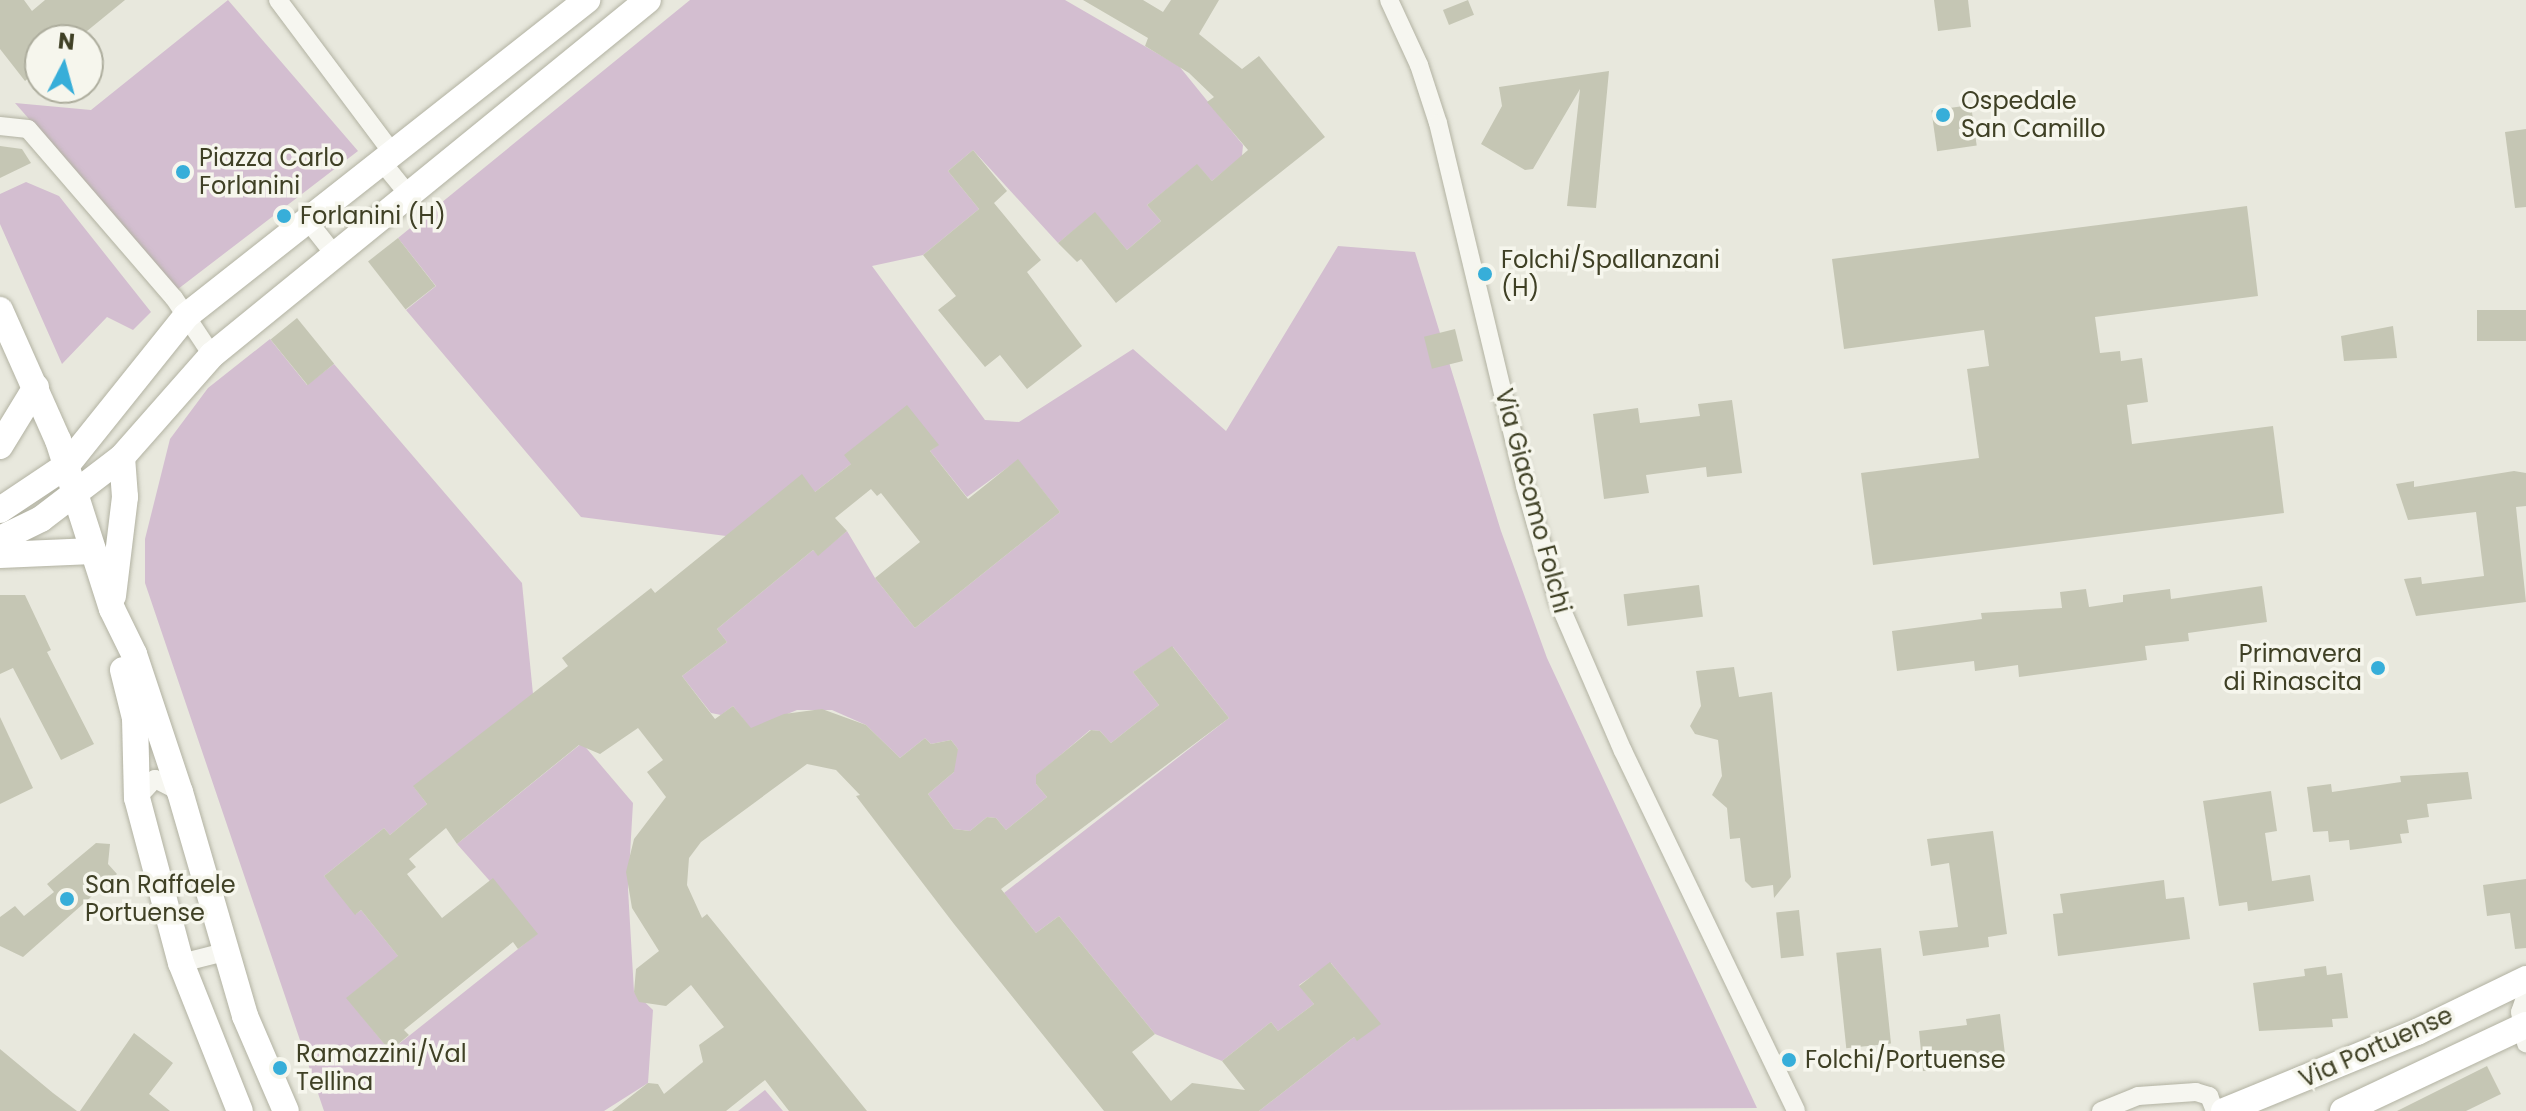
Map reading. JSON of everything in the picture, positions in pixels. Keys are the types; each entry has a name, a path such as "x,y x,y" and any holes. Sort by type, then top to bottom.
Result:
{"street":[{"path":"278,0 388,158 408,194"},
{"path":"0,510 66,466 186,316 587,0"},
{"path":"0,539 75,494 122,457 212,355 648,0"},
{"name":"Via Giacomo Folchi","path":"1389,0 1419,65 1438,123 1536,529 1558,601 1623,751 1796,1111"},
{"path":"0,126 28,129 186,316 212,355"},
{"path":"308,221 334,254"},
{"path":"0,310 36,387 66,466 112,609 135,718 137,798 181,963 240,1111"},
{"path":"0,446 36,387"},
{"path":"122,457 125,497 112,609 134,654 180,792 224,952 286,1111"},
{"path":"0,555 93,551"},
{"path":"137,798 155,779 180,792"},
{"path":"181,963 224,952"},
{"name":"Via Portuense","path":"2224,1111 2417,1032 2526,979"},
{"path":"2525,1031 2520,1003 2526,995"},
{"name":"Via Portuense","path":"2343,1111 2525,1031"},
{"path":"2101,1111 2138,1096 2196,1092 2209,1096 2215,1111"}],"shaded area":[{"name":"Piazza Carlo Forlanini","path":"228,0 358,151 178,289 15,103 91,110 104,104 104,100"},
{"path":"690,0 1065,0 1179,66 1243,145 1242,156 1212,181 1197,165 1147,205 1161,221 1127,250 1095,213 1058,243 973,150 948,171 979,209 923,255 872,266 985,420 1019,422 1133,349 1226,431 1338,246 1415,252 1501,531 1547,658 1757,1108 1259,1111 1354,1037 1357,1040 1380,1024 1331,963 1299,985 1314,1004 1278,1031 1271,1022 1222,1061 1155,1034 1059,916 1036,933 1004,893 1229,718 1173,647 1133,672 1159,705 1111,743 1100,731 1090,730 1037,775 1036,784 1047,797 1006,830 996,818 987,817 970,831 954,829 928,794 954,772 949,765 958,749 951,740 931,744 925,738 900,758 866,725 832,710 797,710 751,729 733,706 721,715 711,713 682,676 727,642 717,629 813,550 818,555 847,531 875,578 915,628 1060,512 1018,460 967,497 930,451 938,445 851,464 815,492 726,536 581,517 406,310 436,286 398,238"},
{"path":"26,182 59,196 151,312 133,330 107,317 62,364 0,224 0,194"},
{"path":"270,339 307,385 334,364 522,583 533,694 414,787 427,804 390,835 384,828 324,876 356,914 361,910 407,967 376,974 347,998 390,1051 537,934 457,844 582,743 633,803 628,889 634,992 653,1010 648,1083 604,1111 324,1111 145,583 145,539 170,439 208,388"},
{"path":"765,1090 783,1111 738,1111"}],"building":[{"path":"0,0 24,0 32,11 45,0 125,0 96,24 24,24 24,80 0,49"},
{"path":"1083,0 1143,0 1163,12 1171,0 1219,0 1199,34 1242,69 1259,56 1325,137 1116,303 1081,259 1077,262 1058,243 1095,212 1127,250 1161,221 1147,205 1197,164 1212,181 1248,150 1207,102 1214,97 1189,73 1145,46 1148,38"},
{"path":"1468,0 1474,15 1449,25 1443,10"},
{"path":"1934,0 1968,0 1971,27 1938,31"},
{"path":"1609,71 1596,208 1567,206 1580,89 1533,169 1525,170 1481,144 1502,106 1499,87"},
{"path":"1971,105 1977,146 1937,151 1931,111"},
{"path":"2526,129 2526,207 2515,208 2505,132"},
{"path":"0,146 22,149 31,163 0,178"},
{"path":"973,150 1007,191 994,203 1041,260 1027,272 1082,346 1027,389 1000,355 985,367 938,310 956,296 923,255 979,209 948,171"},
{"path":"2247,206 2258,296 2095,317 2100,353 2120,351 2121,361 2142,358 2148,402 2127,405 2132,444 2273,426 2284,513 1873,565 1861,473 1979,458 1967,369 1989,366 1984,330 1844,349 1832,259"},
{"path":"398,238 436,286 406,309 368,261"},
{"path":"2477,310 2526,310 2526,341 2477,341"},
{"path":"297,318 334,364 308,385 271,339"},
{"path":"2393,326 2397,358 2344,361 2341,336"},
{"path":"1455,329 1463,361 1432,369 1424,337"},
{"path":"1732,400 1742,473 1707,477 1706,467 1646,475 1649,493 1604,499 1593,414 1638,408 1640,423 1700,416 1698,404"},
{"path":"907,405 939,445 930,451 968,499 1018,459 1060,512 915,628 875,578 920,542 881,493 877,496 871,489 835,518 847,531 818,556 813,550 717,629 727,642 682,676 715,719 733,706 751,728 784,714 822,709 866,725 900,758 925,738 931,744 951,740 958,749 954,772 928,794 954,829 970,831 987,817 996,818 1006,830 1047,797 1036,784 1036,775 1091,730 1100,731 1111,743 1159,705 1133,672 1172,646 1229,718 1001,889 1036,933 1059,916 1155,1034 1132,1052 1171,1101 1192,1083 1245,1090 1222,1061 1271,1022 1278,1031 1314,1004 1299,986 1330,962 1381,1024 1357,1041 1354,1037 1259,1111 1104,1111 954,924 856,796 860,795 836,770 807,764 701,842 689,858 687,885 702,918 707,914 867,1111 789,1111 765,1080 726,1111 612,1111 648,1083 658,1084 664,1094 703,1062 699,1045 724,1027 691,985 666,1006 639,1002 634,992 636,969 659,951 632,908 626,872 634,839 666,797 647,772 663,760 638,728 600,754 579,745 457,844 446,828 409,859 416,867 407,874 442,918 493,878 538,934 518,949 513,942 404,1030 409,1035 390,1051 346,998 398,956 361,910 355,915 324,876 384,828 390,835 427,804 413,786 568,666 562,658 651,588 655,593 802,474 815,492 851,464 844,455"},
{"path":"2514,471 2526,473 2526,506 2516,507 2526,602 2416,616 2404,579 2421,577 2422,584 2484,576 2476,512 2408,520 2396,484 2414,481 2414,487"},
{"path":"1699,585 1703,617 1627,626 1624,594"},
{"path":"2262,586 2267,622 2188,633 2189,641 2145,646 2147,660 2019,677 2018,665 1975,671 1974,661 1897,671 1892,631 1982,619 1981,613 2062,608 2060,592 2086,589 2089,607 2123,602 2123,595 2170,589 2171,599"},
{"path":"0,595 25,595 51,650 47,652 94,744 61,760 13,668 0,674"},
{"path":"1734,667 1739,697 1772,692 1791,877 1774,898 1773,885 1752,888 1745,881 1740,838 1730,839 1727,808 1712,795 1722,776 1718,740 1695,734 1690,726 1701,706 1696,671"},
{"path":"0,717 33,788 0,804"},
{"path":"2468,772 2472,799 2427,804 2429,817 2407,820 2409,833 2400,834 2402,843 2350,850 2349,840 2329,842 2328,831 2313,832 2307,787 2331,784 2332,792 2401,782 2400,776"},
{"path":"2271,791 2277,831 2265,833 2272,881 2310,875 2314,901 2248,911 2247,902 2219,906 2203,801"},
{"path":"1993,831 2007,934 1988,937 1989,947 1923,956 1919,931 1958,927 1949,863 1931,866 1927,839"},
{"name":"San Raffaele Portuense","path":"96,843 110,844 108,864 117,874 23,957 0,946 0,917 15,906 24,916 54,892 47,884"},
{"path":"2526,879 2526,948 2515,949 2510,913 2487,916 2483,885"},
{"path":"2164,880 2166,899 2184,897 2190,939 2058,956 2053,914 2063,913 2060,894"},
{"path":"1799,910 1804,956 1781,958 1776,912"},
{"path":"1881,948 1891,1043 1846,1048 1836,953"},
{"path":"2326,966 2327,975 2342,973 2348,1018 2332,1019 2333,1027 2259,1031 2253,983 2305,976 2304,969"},
{"path":"2000,1014 2006,1062 1923,1071 1919,1031 1967,1025 1966,1019"},
{"path":"134,1033 173,1063 149,1094 170,1111 80,1111"},
{"path":"0,1049 53,1093 77,1111 0,1111"},
{"path":"2487,1066 2501,1094 2466,1111 2397,1111"}],"place":[{"name":"Ospedale San Camillo","path":"1943,115"},
{"name":"Piazza Carlo Forlanini","path":"183,172"},
{"name":"Forlanini (H)","path":"284,216"},
{"name":"Folchi/Spallanzani (H)","path":"1485,274"},
{"name":"Primavera di Rinascita","path":"2378,668"},
{"name":"San Raffaele Portuense","path":"67,899"},
{"name":"Folchi/Portuense","path":"1789,1060"},
{"name":"Ramazzini/Val Tellina","path":"280,1068"}]}
